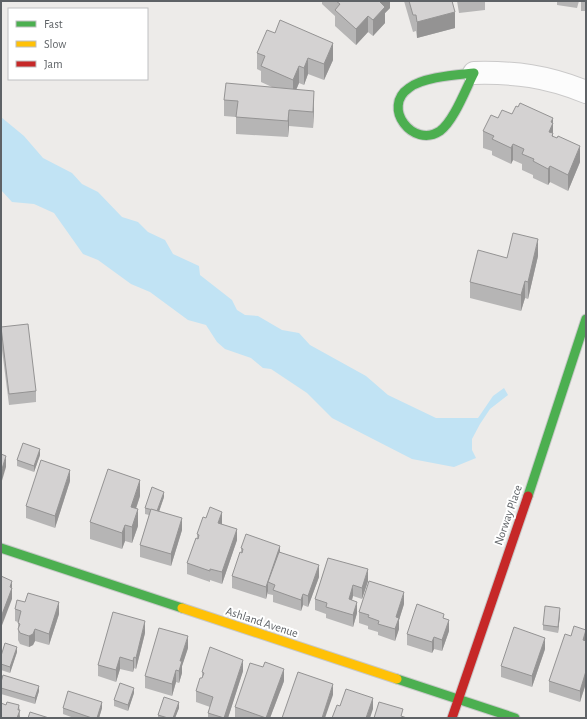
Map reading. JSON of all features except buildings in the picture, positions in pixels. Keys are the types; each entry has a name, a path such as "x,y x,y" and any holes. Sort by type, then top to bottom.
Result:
{"street":[{"path":"474,73 448,122 440,131 430,135 418,135 407,130 400,121 397,112 400,99 408,88 455,75 474,73 502,72 536,76 562,82 586,92"},
{"name":"Norway Place","path":"452,718 538,466 581,330 586,319"},
{"name":"Ashland Avenue","path":"1,548 515,718"}],"water":[{"path":"1,117 24,136 43,158 72,173 82,184 98,192 122,217 138,222 148,232 165,240 173,254 199,266 200,275 232,300 237,310 245,315 258,316 282,330 299,333 310,345 366,376 388,395 436,418 478,418 493,396 504,388 508,395 490,409 472,439 472,450 476,458 454,467 412,459 332,418 307,393 271,369 263,368 251,358 225,349 217,342 206,325 188,320 150,292 131,284 98,260 83,254 54,213 34,204 12,202 1,190"}],"traffic: fast":[{"path":"474,73 455,112 440,131 430,135 420,135 411,130 404,123 399,115 398,105 401,96 409,88 415,84 431,79 474,73"},
{"path":"528,496 586,319"},
{"path":"1,548 182,608"},
{"path":"397,679 515,718"}],"traffic: slow":[{"path":"182,608 397,679"}],"traffic: jam":[{"path":"452,718 528,496"}]}
